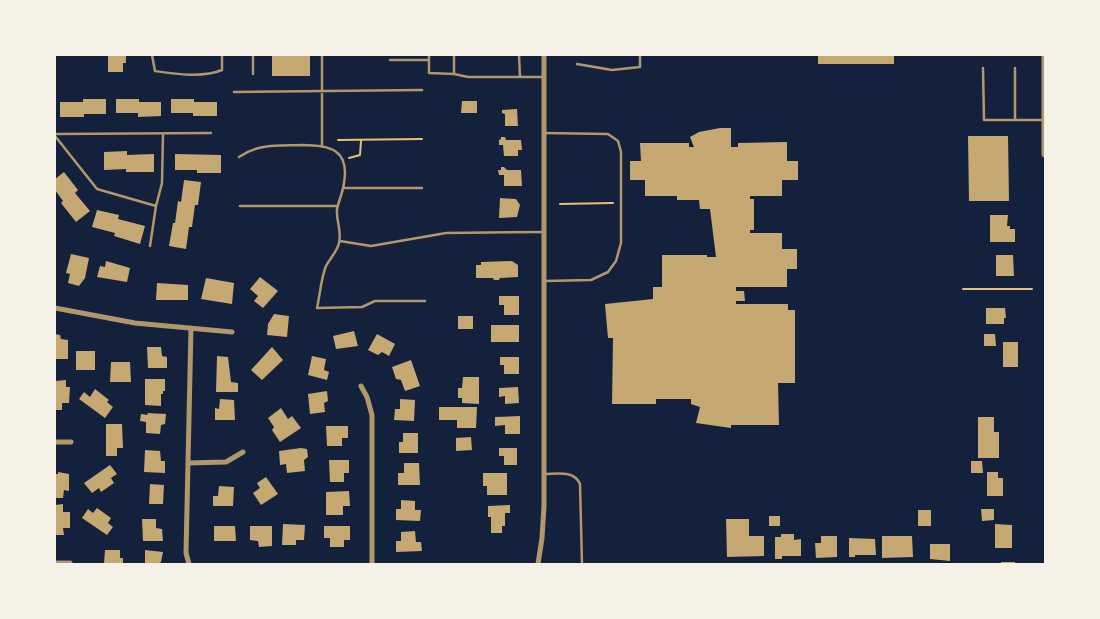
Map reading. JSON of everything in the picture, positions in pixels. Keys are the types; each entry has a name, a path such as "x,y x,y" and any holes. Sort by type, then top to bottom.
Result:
{"street":[{"path":"538,564 544,522 544,55"},
{"path":"1045,55 1045,154"},
{"path":"55,308 135,323 232,332"},
{"path":"189,564 186,553 191,328"},
{"path":"361,386 367,396 372,415 372,564"},
{"path":"55,442 71,442"},
{"path":"188,463 226,462 243,452"},
{"path":"55,563 70,563"}],"lane":[{"path":"152,55 155,71 212,74 222,70 222,55"},
{"path":"253,55 253,74"},
{"path":"322,55 322,145"},
{"path":"429,55 429,73 454,74 468,77 544,77"},
{"path":"454,55 454,74"},
{"path":"519,55 520,77"},
{"path":"577,64 612,70 640,67 640,55"},
{"path":"390,60 429,60"},
{"path":"983,68 984,120 1045,120"},
{"path":"1015,68 1016,120"},
{"path":"234,92 422,90"},
{"path":"55,135 211,133"},
{"path":"544,133 612,136 618,141 621,148 621,243 619,255 613,267 599,278 586,281 544,281"},
{"path":"150,246 156,206 162,183 163,134"},
{"path":"55,135 97,189 156,206"},
{"path":"239,157 253,149 268,146 322,145 336,152 342,160 345,172 337,216 340,228 340,241 338,248 326,267 317,308 362,307 375,301 425,300"},
{"path":"343,188 422,188"},
{"path":"240,206 338,206"},
{"path":"340,241 371,246 446,233 544,232"},
{"path":"544,474 568,474 578,479 580,484 582,564"}],"path":[{"path":"338,140 422,139"},
{"path":"342,160 360,155 361,140"},
{"path":"560,204 613,204"},
{"path":"964,288 1032,289"}],"building":[{"path":"108,55 126,55 126,63 123,63 123,72 108,72"},
{"path":"272,55 310,55 310,76 272,76"},
{"path":"818,55 894,55 894,64 818,64"},
{"path":"83,99 106,99 106,114 84,114 84,117 60,117 60,102 83,102"},
{"path":"116,99 139,99 139,102 161,102 161,116 138,117 138,113 116,113"},
{"path":"171,99 217,102 217,116 193,116 193,113 171,113"},
{"path":"462,101 477,101 477,113 461,113"},
{"path":"517,109 518,126 505,126 505,114 502,113 502,110"},
{"path":"731,128 731,147 738,147 738,143 787,142 787,161 798,161 798,180 782,180 782,196 750,196 750,199 754,199 754,230 750,230 750,233 782,233 782,249 797,249 797,269 787,269 787,287 736,287 736,291 744,291 745,301 736,301 736,304 788,304 788,310 795,310 795,383 778,383 779,425 731,425 731,428 696,423 700,407 691,404 691,399 656,399 656,404 612,404 613,338 608,338 605,304 653,299 653,287 662,287 662,255 707,255 707,257 716,257 710,209 700,209 699,200 677,200 677,196 645,196 645,180 630,180 630,161 641,161 640,143 689,143 689,147 694,147 690,137 699,132"},
{"path":"968,136 1008,136 1009,201 969,201"},
{"path":"501,137 505,137 506,140 521,140 522,150 518,150 518,156 504,156 503,145 499,145"},
{"path":"127,151 127,155 154,154 154,172 126,172 126,169 104,170 104,152"},
{"path":"175,154 221,155 221,173 197,173 197,170 175,170"},
{"path":"501,167 507,170 521,170 522,186 504,186 504,175 499,175 498,170 501,170"},
{"path":"64,172 78,190 75,193 90,211 76,222 61,203 63,201 55,190 55,179"},
{"path":"184,180 201,182 198,205 195,205 192,227 189,227 186,249 169,246 178,201 181,202"},
{"path":"500,198 516,199 520,205 517,217 499,218"},
{"path":"97,210 119,215 118,219 145,226 140,244 114,236 115,233 92,227"},
{"path":"990,215 1008,215 1007,226 1010,226 1010,229 1015,229 1015,242 990,242"},
{"path":"71,254 89,258 85,278 79,286 68,283 70,274 66,273"},
{"path":"996,255 1013,255 1014,276 996,276"},
{"path":"106,261 130,268 127,282 97,277 100,266 105,267"},
{"path":"512,261 518,265 518,277 500,278 499,280 476,278 476,265 481,265 481,262"},
{"path":"260,277 278,291 263,308 254,301 258,296 250,289"},
{"path":"206,278 234,283 232,304 201,299"},
{"path":"157,283 188,285 188,300 156,300"},
{"path":"499,296 519,296 519,315 504,315 504,305 499,305"},
{"path":"986,308 1005,308 1006,318 1004,318 1004,324 986,324"},
{"path":"274,314 289,316 287,337 267,335 268,324"},
{"path":"458,316 473,316 473,329 458,329"},
{"path":"491,325 519,325 519,342 491,342"},
{"path":"354,331 358,346 336,349 333,336"},
{"path":"55,334 60,335 61,339 68,340 68,359 55,359"},
{"path":"377,334 395,344 389,356 382,352 378,355 368,350"},
{"path":"984,334 995,334 996,346 984,346"},
{"path":"1003,342 1018,342 1018,367 1003,367"},
{"path":"147,347 161,347 162,356 167,357 167,368 148,368"},
{"path":"272,347 283,360 262,380 251,370"},
{"path":"76,351 95,351 95,370 76,370"},
{"path":"217,356 228,357 231,382 238,383 238,392 216,392"},
{"path":"312,356 326,359 324,370 329,372 327,380 308,375"},
{"path":"500,357 519,357 519,374 504,374 504,365 500,365"},
{"path":"411,360 420,386 405,391 401,380 396,379 392,367"},
{"path":"111,362 130,362 131,382 110,382"},
{"path":"463,377 479,377 479,404 462,403 462,398 458,398 458,388 462,388"},
{"path":"145,379 165,379 165,391 161,394 161,406 145,405"},
{"path":"66,380 66,387 70,387 69,403 62,403 62,410 55,410 55,381"},
{"path":"518,387 519,403 505,404 505,396 499,397 499,388"},
{"path":"95,389 109,400 107,402 113,407 105,418 79,399 84,392 90,397"},
{"path":"327,391 328,401 324,403 325,412 310,414 308,394"},
{"path":"220,399 234,400 235,420 215,420 215,408 219,409"},
{"path":"400,399 415,400 414,421 394,420 395,409 400,409"},
{"path":"439,407 477,407 476,428 457,428 457,420 439,420"},
{"path":"281,408 288,419 292,416 301,428 280,442 272,430 274,427 268,418"},
{"path":"147,413 166,414 165,424 161,425 160,434 146,433 146,422 140,421 141,414 148,415"},
{"path":"520,416 520,434 505,434 505,425 495,426 495,417"},
{"path":"978,417 994,417 994,432 999,432 999,458 978,458"},
{"path":"106,424 122,424 123,448 117,448 117,456 106,456"},
{"path":"326,426 348,426 348,438 342,438 342,446 327,446"},
{"path":"403,433 418,433 418,453 399,453 399,442 403,442"},
{"path":"471,437 472,450 456,451 456,438"},
{"path":"499,448 517,448 517,465 504,465 504,456 499,456"},
{"path":"307,449 308,457 304,460 305,471 287,473 286,464 280,465 279,451"},
{"path":"145,450 160,451 161,461 165,461 165,473 144,472"},
{"path":"329,460 349,460 349,473 344,473 344,482 330,482"},
{"path":"971,461 982,461 983,473 971,473"},
{"path":"404,463 419,463 420,485 398,485 398,473 404,473"},
{"path":"110,465 117,474 111,478 114,483 101,492 99,488 92,493 84,483"},
{"path":"58,472 69,474 69,491 64,490 63,498 55,498 55,474 58,474"},
{"path":"987,472 998,472 998,478 1003,478 1003,496 987,496"},
{"path":"483,473 507,473 507,495 487,495 487,486 483,486"},
{"path":"266,477 278,494 261,505 253,493 260,488 257,483"},
{"path":"150,484 164,485 163,504 149,504"},
{"path":"219,486 234,487 233,506 213,506 213,496 218,496"},
{"path":"349,491 350,506 343,506 343,515 326,515 326,492"},
{"path":"401,500 415,501 415,510 421,510 420,521 396,520 396,509 401,509"},
{"path":"63,504 63,512 70,512 70,528 63,528 64,535 55,535 55,505"},
{"path":"510,505 510,513 505,513 505,526 502,526 502,533 491,533 491,517 488,517 488,506"},
{"path":"97,508 111,518 108,523 113,527 107,535 82,518 88,509 93,513"},
{"path":"981,509 994,509 994,520 982,521"},
{"path":"918,510 931,510 931,526 918,526"},
{"path":"769,516 780,516 780,526 769,526"},
{"path":"142,519 156,519 156,528 162,529 163,541 143,541"},
{"path":"726,519 749,519 749,536 764,536 764,556 727,557"},
{"path":"283,524 305,525 304,540 296,540 296,545 282,545"},
{"path":"995,524 1012,525 1012,548 995,548"},
{"path":"214,526 235,526 236,541 214,541"},
{"path":"250,526 272,526 272,546 259,547 258,541 250,540"},
{"path":"324,526 350,526 350,540 344,540 344,547 330,547 330,538 324,538"},
{"path":"415,531 416,542 421,542 422,551 396,552 396,541 401,541 401,532"},
{"path":"781,534 794,534 794,540 801,539 801,556 782,556 782,559 775,559 775,537 781,537"},
{"path":"821,536 837,536 837,557 816,558 815,543 821,543"},
{"path":"882,536 912,536 913,557 882,558"},
{"path":"849,538 875,539 876,555 855,555 855,557 849,557"},
{"path":"930,544 950,544 950,561 930,559"},
{"path":"105,550 120,550 120,558 123,558 123,564 104,564"},
{"path":"145,550 163,552 161,562 158,564 145,564"},
{"path":"1001,562 1015,562 1015,564 1001,564"}]}
